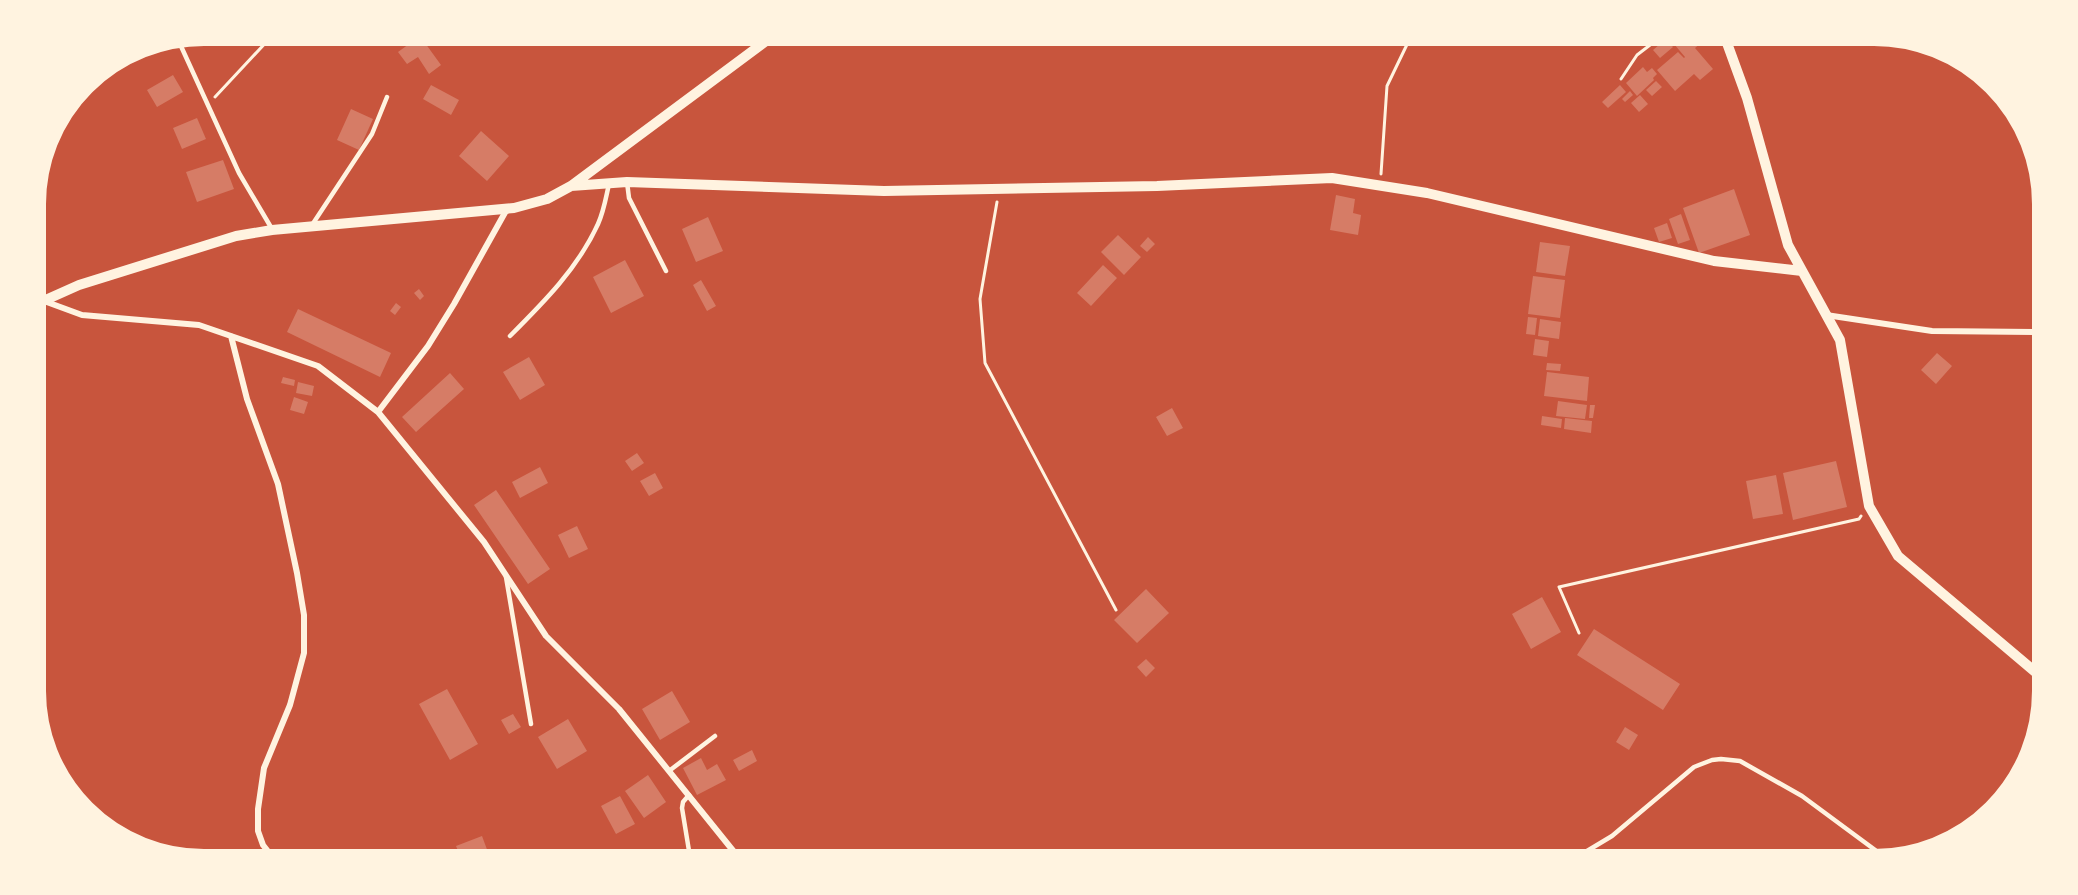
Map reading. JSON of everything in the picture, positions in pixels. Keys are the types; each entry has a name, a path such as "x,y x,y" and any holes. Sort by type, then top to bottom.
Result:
{"street":[{"path":"44,301 79,285 236,236 272,230 507,209 547,199 570,186 764,42"},
{"path":"1727,42 1747,98 1788,245 1840,340 1869,506 1898,556 2036,673"},
{"path":"570,186 627,183 884,191 1157,186 1332,178 1427,193 1714,261 1802,271"},
{"path":"378,412 428,346 507,209"},
{"path":"44,301 82,315 199,325 318,366 378,412 484,542 546,636 619,709 735,853"},
{"path":"1826,315 1932,331 2036,332"},
{"path":"231,336 247,399 278,484 304,615 304,653 290,705 264,768 258,809 258,831 269,853"}],"lane":[{"path":"180,44 239,173 272,230"},
{"path":"312,227 312,222 372,134 387,97"},
{"path":"627,183 629,198 666,271"},
{"path":"510,336 555,290 583,252 599,222 609,184"},
{"path":"506,574 531,724"},
{"path":"669,771 715,736"},
{"path":"1584,853 1612,836 1694,768 1712,760 1721,759 1740,761 1802,796 1879,853"},
{"path":"689,795 683,802 682,808 689,853"}],"path":[{"path":"207,105 266,42"},
{"path":"1380,186 1387,86 1408,42"},
{"path":"1622,79 1637,55 1654,42"},
{"path":"999,189 980,299 985,363 1116,610"},
{"path":"1579,633 1559,587 1859,519 1869,506"}],"building":[{"path":"412,42 424,42 441,65 429,74 418,57 407,64 398,52"},
{"path":"1662,42 1669,42 1673,47 1660,58 1653,50"},
{"path":"1676,42 1702,42 1695,48 1713,69 1700,80 1694,74 1675,91 1657,70 1678,52 1685,57 1674,44"},
{"path":"1643,67 1647,72 1652,68 1657,74 1654,80 1637,96 1626,83"},
{"path":"173,75 183,92 157,107 147,90"},
{"path":"1656,81 1662,87 1652,96 1646,90"},
{"path":"431,85 459,100 451,115 423,99"},
{"path":"1620,85 1626,92 1608,108 1602,102"},
{"path":"1630,91 1633,95 1625,102 1622,99"},
{"path":"1640,95 1648,104 1639,112 1631,103"},
{"path":"351,109 373,119 359,150 337,140"},
{"path":"197,118 206,139 182,149 173,128"},
{"path":"481,131 509,156 487,181 459,156"},
{"path":"223,160 234,189 197,202 186,172"},
{"path":"1734,189 1750,235 1699,253 1683,208"},
{"path":"1336,195 1355,199 1353,213 1361,215 1358,235 1330,230"},
{"path":"1681,214 1690,240 1678,244 1669,219"},
{"path":"708,217 723,251 696,262 682,229"},
{"path":"1667,223 1672,238 1659,242 1654,228"},
{"path":"1118,235 1141,257 1124,275 1101,252"},
{"path":"1148,237 1155,244 1147,252 1140,246"},
{"path":"1540,242 1570,246 1565,276 1536,272"},
{"path":"625,260 644,296 611,313 593,277"},
{"path":"1103,265 1117,278 1091,306 1077,293"},
{"path":"1533,276 1565,280 1560,318 1528,314"},
{"path":"701,280 716,306 707,311 693,285"},
{"path":"419,289 424,296 420,300 414,293"},
{"path":"396,303 401,307 395,315 390,311"},
{"path":"298,309 391,353 380,377 287,332"},
{"path":"1528,317 1537,318 1535,335 1526,334"},
{"path":"1540,319 1561,322 1559,339 1538,336"},
{"path":"1535,339 1549,341 1547,357 1533,355"},
{"path":"1937,353 1952,366 1936,384 1921,370"},
{"path":"529,357 545,385 520,400 503,372"},
{"path":"1547,363 1561,364 1560,371 1546,370"},
{"path":"1547,372 1589,377 1587,401 1544,396"},
{"path":"450,373 464,389 416,432 402,417"},
{"path":"283,377 295,380 294,386 281,383"},
{"path":"298,382 314,386 312,396 296,393"},
{"path":"294,397 308,402 304,414 290,410"},
{"path":"1558,401 1587,405 1585,419 1556,416"},
{"path":"1590,405 1595,405 1593,418 1589,418"},
{"path":"1172,408 1183,428 1167,436 1156,417"},
{"path":"1542,416 1562,419 1561,428 1541,425"},
{"path":"1565,418 1592,421 1591,433 1564,429"},
{"path":"637,453 644,463 632,471 625,461"},
{"path":"1836,461 1847,507 1793,520 1783,473"},
{"path":"540,467 548,483 520,498 512,482"},
{"path":"655,473 663,488 649,496 640,481"},
{"path":"1776,475 1783,514 1753,519 1746,481"},
{"path":"496,490 550,569 528,584 474,505"},
{"path":"577,526 588,549 569,558 558,535"},
{"path":"1146,589 1169,613 1137,643 1114,620"},
{"path":"1542,597 1561,632 1531,649 1512,614"},
{"path":"1594,629 1680,684 1663,710 1577,655"},
{"path":"1146,659 1155,668 1146,677 1137,667"},
{"path":"447,689 478,744 450,760 419,704"},
{"path":"672,691 690,722 660,740 642,709"},
{"path":"513,714 521,727 509,734 501,720"},
{"path":"568,719 587,751 557,769 538,737"},
{"path":"1625,727 1638,735 1629,750 1616,742"},
{"path":"752,750 757,761 739,771 733,760"},
{"path":"701,758 707,770 717,764 726,780 697,795 683,768"},
{"path":"648,775 666,802 644,818 625,791"},
{"path":"620,796 635,824 616,834 601,806"},
{"path":"482,836 488,853 459,853 456,846"}]}
